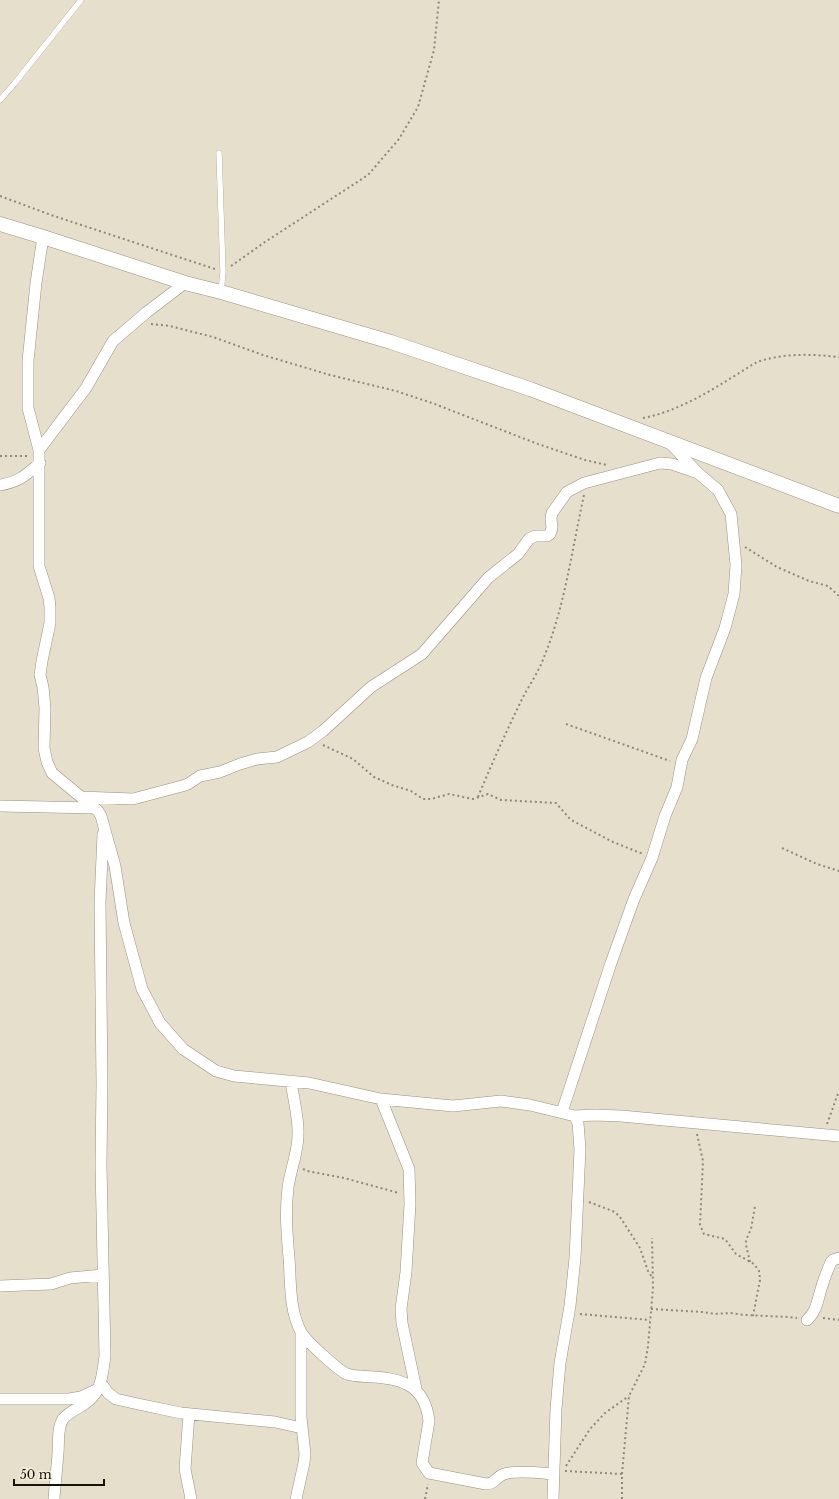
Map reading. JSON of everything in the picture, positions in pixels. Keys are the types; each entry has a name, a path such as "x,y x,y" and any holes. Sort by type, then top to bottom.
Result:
{"street":[{"path":"0,224 43,236 185,283 221,292 392,342 530,389 839,506"},
{"path":"43,236 36,283 28,360 28,408 40,456 39,566 49,598 50,607 50,623 40,675 45,708 44,748 47,762 52,774 94,808 101,816 115,866 124,923 137,975 142,989 160,1023 183,1049 216,1071 234,1076 309,1083 381,1100 453,1106 502,1101 530,1105 575,1116 621,1116 839,1136"},
{"path":"0,485 15,482 23,478 40,456 86,388 113,341 185,283"},
{"path":"562,1112 611,963 634,899 652,858 665,816 677,787 684,753 692,739 706,678 725,628 734,594 736,565 731,514 726,502 718,490 698,473 668,442"},
{"path":"81,797 133,798 182,786 200,776 220,772 257,759 277,757 323,731 371,687 422,654 488,578 518,554 529,539 535,536 547,536 550,534 552,528 552,513 564,495 587,482 660,463 672,464 698,473"},
{"path":"0,806 94,808"},
{"path":"54,1499 59,1452 59,1429 62,1420 68,1414 87,1402 100,1386 105,1356 102,1274 100,902 103,823"},
{"path":"291,1081 298,1135 296,1154 288,1188 286,1231 295,1319 301,1333 347,1374 380,1378 409,1384 416,1389"},
{"path":"381,1100 409,1169 410,1204 406,1272 401,1309 402,1323 416,1389 422,1399 429,1421 422,1463 431,1474 486,1484 494,1482 499,1477 509,1473 554,1474"},
{"path":"553,1499 556,1409 560,1362 569,1312 576,1258 580,1149 578,1124 575,1116"},
{"path":"807,1320 818,1303 822,1283 831,1262 839,1258"},
{"path":"0,1286 51,1284 70,1278 102,1274"},
{"path":"296,1499 305,1454 301,1417 301,1333"},
{"path":"0,1399 69,1399 81,1397 100,1386"},
{"path":"100,1386 116,1399 189,1414 275,1422 302,1428"},
{"path":"189,1414 185,1469 191,1499"}],"lane":[{"path":"0,100 81,0"},
{"path":"219,153 223,272 221,292"}],"path":[{"path":"0,196 51,215 223,272 265,242 368,175 399,139 418,107 434,50 439,0"},
{"path":"136,322 170,326 213,337 263,355 330,375 396,391 432,403 538,444 585,460 609,466"},
{"path":"642,418 674,409 757,362 769,358 790,354 839,357"},
{"path":"0,456 40,456"},
{"path":"478,797 496,754 544,658 554,632 567,581 587,482"},
{"path":"733,534 740,544 777,567 809,581 828,586 839,596"},
{"path":"566,724 681,765"},
{"path":"311,739 353,759 374,777 411,791 423,799 431,799 449,794 470,799 488,794 501,800 556,803 575,822 613,842 652,858"},
{"path":"782,848 817,864 839,871"},
{"path":"824,1135 839,1091"},
{"path":"690,1123 696,1130 703,1161 700,1228 704,1234 708,1236 725,1239 736,1254 754,1264 759,1271 760,1280 753,1316"},
{"path":"296,1154 299,1166 307,1171 344,1178 397,1192 404,1196 410,1204"},
{"path":"579,1194 589,1203 615,1212 620,1217 640,1248 652,1278"},
{"path":"750,1262 746,1245 751,1229 755,1206"},
{"path":"622,1499 622,1474 629,1396 645,1364 651,1308 652,1238"},
{"path":"651,1308 715,1314 730,1313 753,1316 789,1317 807,1320 823,1318 839,1320"},
{"path":"569,1312 650,1320"},
{"path":"622,1474 563,1471 590,1429 605,1413 629,1396"},
{"path":"425,1499 431,1474"}]}
